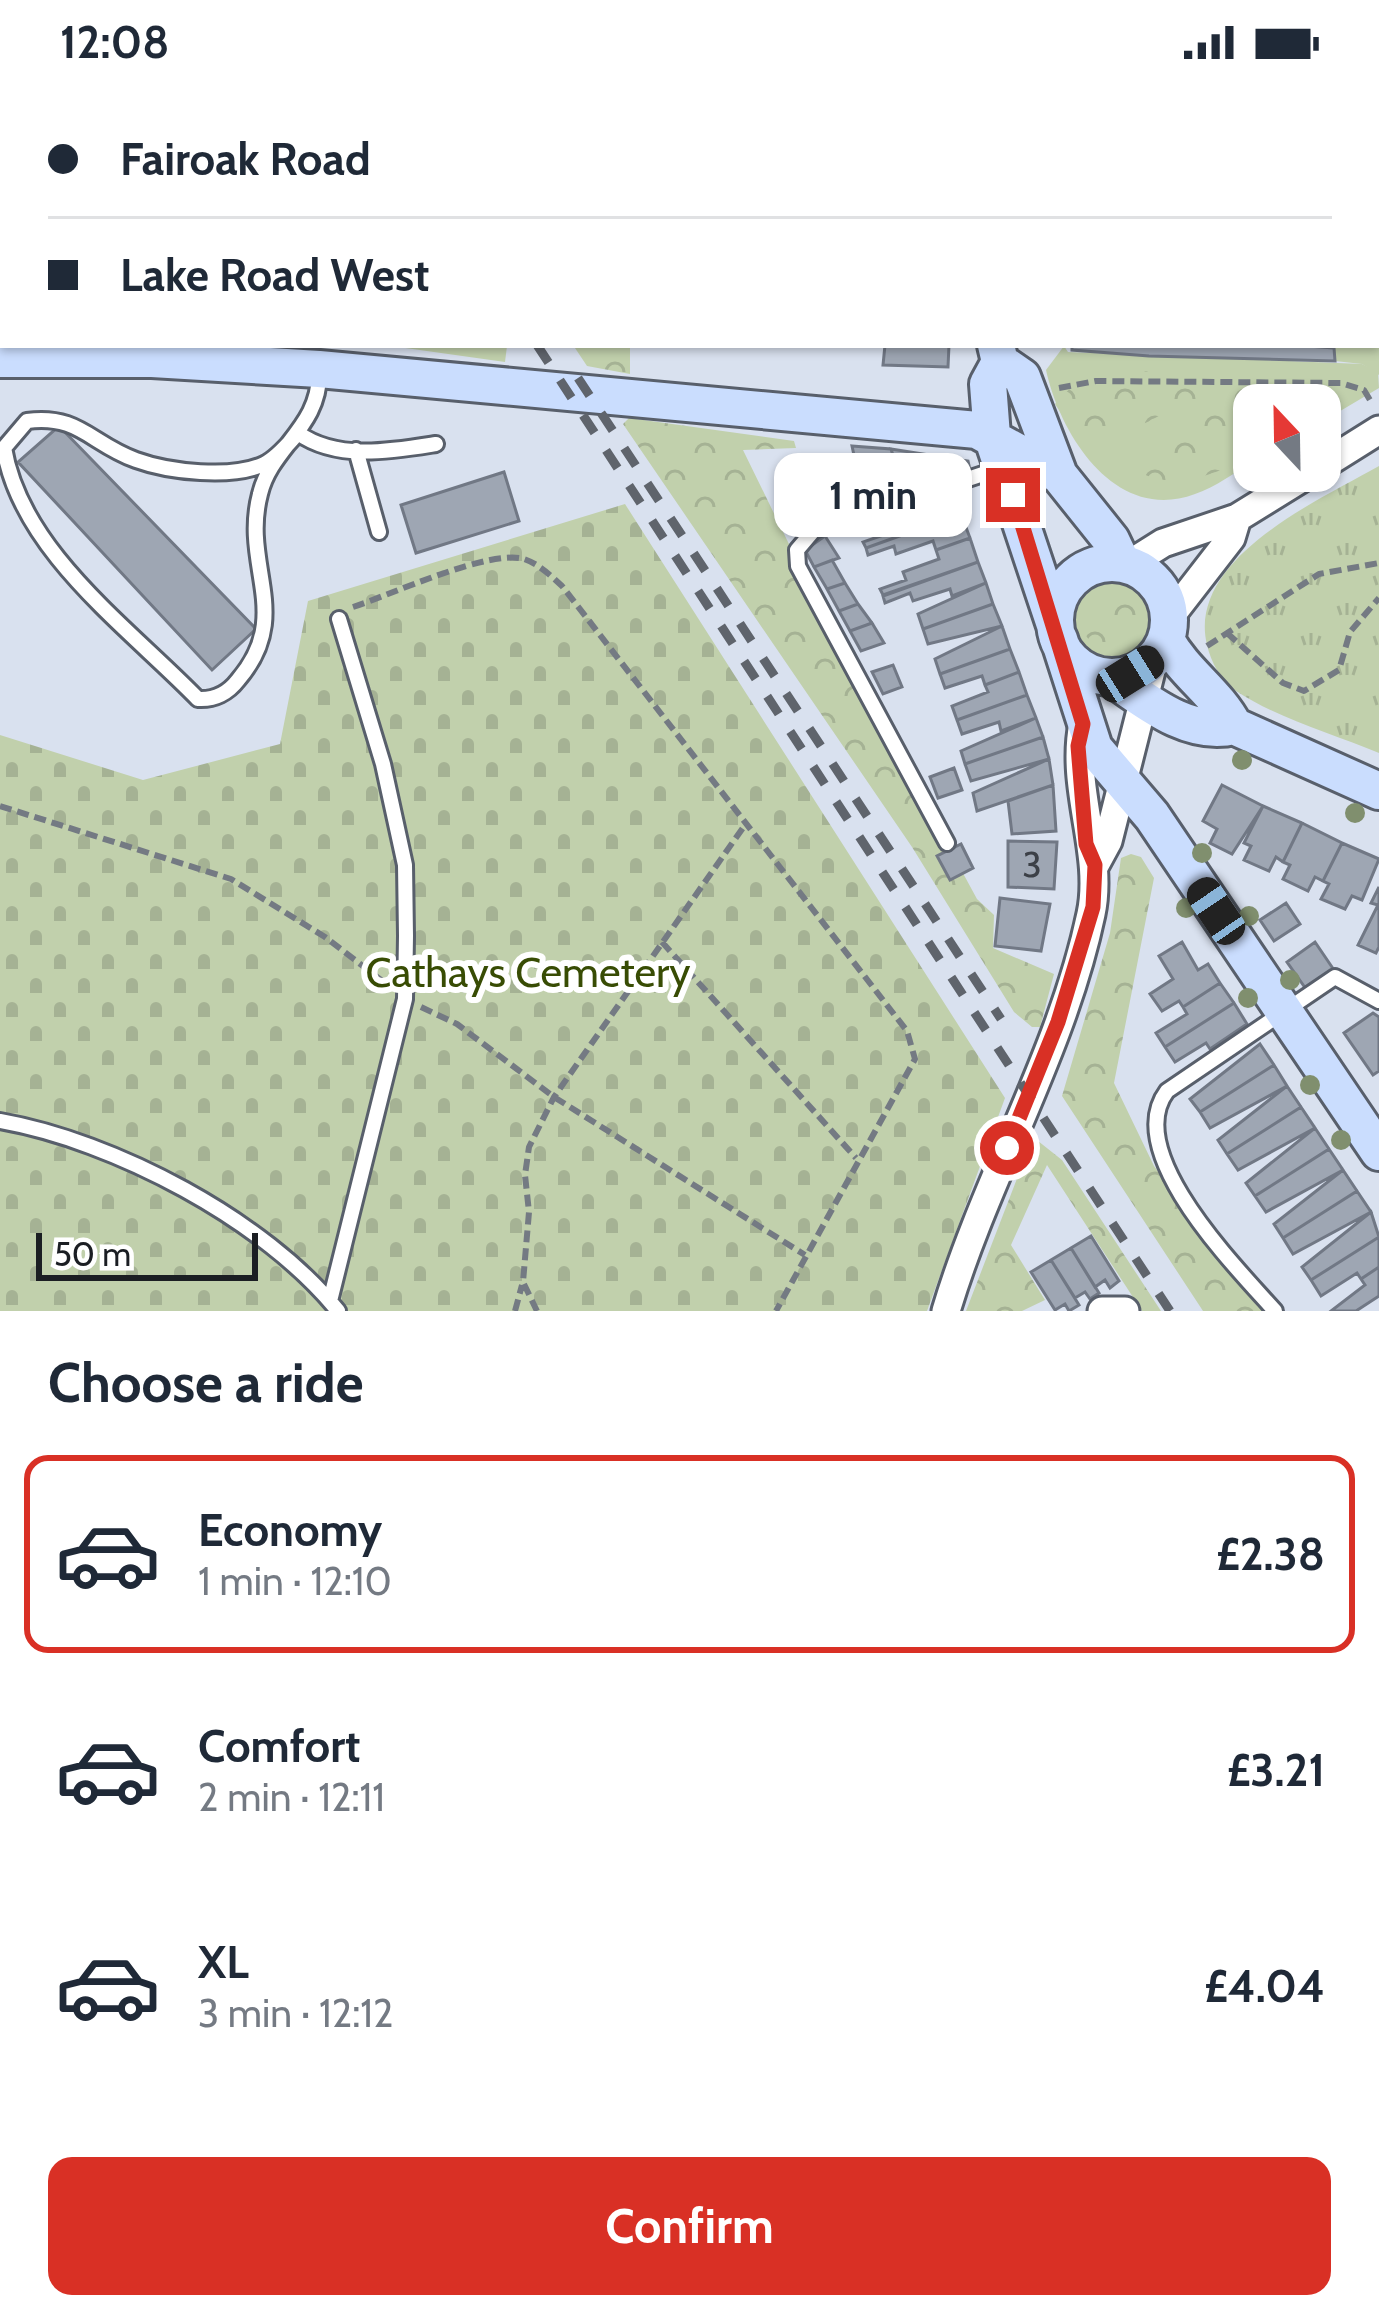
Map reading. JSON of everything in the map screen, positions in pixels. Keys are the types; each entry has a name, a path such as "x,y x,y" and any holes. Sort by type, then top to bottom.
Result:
{"street":[{"path":"946,1311 1084,946 1095,865 1108,841 1121,784 1163,639 1162,589 1125,564 1059,475 1022,377 998,353 988,384 998,452 1083,724 1121,784 1152,815 1379,1152"},
{"path":"0,359 152,359 319,369 933,425 1059,475"},
{"path":"1341,454 1379,430"},
{"path":"1279,492 1238,518 1163,543 1125,564 1086,569 1070,581 1060,598 1058,637 1083,669 1111,677 1146,702 1213,731 1234,726 1379,791"},
{"path":"1111,677 1130,674 1163,639 1231,538 1238,518"},
{"path":"1163,639 1181,668 1224,707 1234,726"},
{"path":"1083,724 1078,746 1086,844 1095,865"},
{"path":"1102,1311 1125,1311"}],"lane":[{"path":"298,434 269,463 252,469 183,470 136,460 58,417 27,421 4,448 9,479 46,545 198,698 210,699 232,688 260,656 268,605 260,577 260,491 298,434 320,397 319,369"},
{"path":"298,434 315,445 374,454 436,445"},
{"path":"356,450 379,532"},
{"path":"947,843 798,566 797,550 814,530 998,452"},
{"path":"333,1306 405,999 406,936 400,845 383,764 339,619"},
{"path":"1275,1311 1192,1212 1161,1162 1159,1102 1167,1091 1335,977 1379,1001"},
{"path":"0,1121 78,1142 176,1186 272,1246 333,1306"}],"path":[{"path":"1051,392 1096,381 1341,383 1364,390 1370,400"},
{"path":"339,619 348,609 486,562 519,557 538,566 562,586 907,1031 915,1058 776,1311"},
{"path":"1202,650 1319,574 1379,563"},
{"path":"1227,634 1283,683 1304,691 1340,670 1351,632 1379,598"},
{"path":"515,1311 523,1282 529,1147 554,1097 747,821"},
{"path":"662,942 857,1159"},
{"path":"523,1282 537,1311"}],"green space":[{"path":"405,348 507,348 505,362"},
{"path":"575,348 630,348 630,374 587,366"},
{"path":"1062,348 1068,352 1362,364 1378,372 1379,388 1341,411 1341,384 1233,384 1233,474 1203,491 1166,500 1140,496 1116,485 1096,467 1078,445 1046,370"},
{"path":"1334,348 1379,348 1379,375 1362,364 1335,361"},
{"path":"1159,372 1210,394 1233,388 1233,464 1183,480 1139,472 1139,461 1176,421 1164,413 1121,431 1091,432 1078,427 1055,404 1081,377"},
{"path":"1300,372 1326,376 1334,384 1251,384"},
{"path":"629,418 794,441 796,448 743,450 833,634 977,899 994,915 993,948 1054,974 1040,1027 1032,1027 1014,1012 912,847 623,424"},
{"path":"1379,466 1379,753 1252,701 1217,671 1207,645 1206,614 1217,586 1236,560 1293,515 1341,492"},
{"name":"Cathays Cemetery","path":"625,504 1005,1098 927,1311 0,1311 0,735 143,780 280,744 308,601"},
{"path":"1111,581 1139,592 1150,620 1139,648 1111,659 1083,648 1072,620 1083,592"},
{"path":"1111,592 1131,601 1140,621 1131,641 1111,650 1091,641 1082,621 1091,601"},
{"path":"1141,857 1154,878 1114,1083 1154,1166 1263,1311 1203,1311 1062,1096 1110,933 1121,858"},
{"path":"1033,1137 1062,1160 1161,1311 1142,1311 1047,1165 1011,1245 1045,1300 1022,1311 966,1311"}],"building":[{"path":"885,348 949,348 948,367 883,365"},
{"path":"1334,348 1335,361 1149,356 1072,350"},
{"path":"59,426 256,629 212,670 18,462"},
{"path":"852,446 891,449 905,494 840,510 832,471 855,460"},
{"path":"891,449 968,461 970,470 905,494"},
{"path":"504,472 519,521 416,553 401,505"},
{"path":"953,490 961,514 866,548 863,542 889,533 886,524 922,511 919,503"},
{"path":"961,514 970,538 936,550 933,541 896,554 894,546 868,555 866,548"},
{"path":"825,536 839,558 814,567 805,550"},
{"path":"970,538 978,562 883,595 880,589 906,580 903,572 939,559 936,550"},
{"path":"832,560 845,583 827,589 814,567"},
{"path":"978,562 986,583 952,596 950,589 913,601 910,593 885,603 883,596"},
{"path":"845,583 858,604 839,611 827,589"},
{"path":"986,583 993,604 923,629 918,614"},
{"path":"858,604 872,623 850,631 839,611"},
{"path":"993,604 1002,626 928,644 923,629"},
{"path":"872,623 884,643 861,651 850,631"},
{"path":"1002,626 1010,649 940,674 935,659"},
{"path":"1010,649 1019,672 985,685 982,676 945,688 940,674"},
{"path":"893,665 902,687 883,694 872,672"},
{"path":"1019,672 1027,695 957,720 952,706 988,692 985,685"},
{"path":"1027,695 1036,718 1001,731 999,722 962,734 957,720"},
{"path":"1036,718 1043,737 965,764 961,751"},
{"path":"1043,737 1049,759 971,781 965,764"},
{"path":"1049,759 1053,785 977,811 973,793"},
{"path":"954,768 962,790 938,798 930,777"},
{"path":"1053,785 1056,831 1012,834 1008,801"},
{"path":"1222,785 1263,806 1232,854 1210,843 1217,829 1203,821"},
{"path":"1263,806 1302,823 1283,862 1276,857 1269,871 1244,860 1251,846 1244,843"},
{"path":"1302,823 1342,843 1323,881 1315,877 1308,891 1283,879 1290,865 1283,862"},
{"path":"1008,841 1057,842 1054,889 1008,887"},
{"path":"1342,843 1379,859 1362,900 1352,896 1345,909 1321,899 1329,884 1323,881"},
{"path":"961,844 973,868 950,880 937,856"},
{"path":"1379,887 1376,953 1358,945 1378,905 1371,903"},
{"path":"1000,898 1050,904 1041,951 995,946"},
{"path":"1286,903 1300,924 1274,941 1260,920"},
{"path":"1182,942 1198,970 1208,964 1220,983 1183,1007 1179,1001 1162,1011 1150,994 1173,979 1159,956"},
{"path":"1315,942 1334,970 1306,989 1287,962"},
{"path":"1220,983 1234,1003 1165,1047 1156,1033 1187,1014 1183,1007"},
{"path":"1234,1003 1247,1024 1210,1049 1206,1043 1175,1062 1165,1047"},
{"path":"1373,1013 1379,1017 1379,1071 1373,1075 1344,1033"},
{"path":"1260,1044 1274,1065 1200,1112 1190,1099"},
{"path":"1274,1065 1287,1086 1210,1128 1200,1112"},
{"path":"1287,1086 1301,1107 1227,1154 1218,1140"},
{"path":"1301,1107 1315,1128 1238,1170 1227,1154"},
{"path":"1315,1128 1329,1149 1255,1196 1246,1183"},
{"path":"1329,1149 1343,1170 1266,1212 1255,1196"},
{"path":"1343,1170 1357,1191 1283,1238 1274,1224"},
{"path":"1357,1191 1371,1212 1293,1254 1283,1238"},
{"path":"1371,1212 1379,1237 1311,1280 1302,1267"},
{"path":"1091,1236 1119,1281 1110,1288 1105,1280 1095,1287 1071,1248"},
{"path":"1379,1237 1379,1267 1361,1279 1357,1273 1321,1296 1311,1280"},
{"path":"1071,1248 1099,1293 1090,1299 1085,1292 1075,1298 1051,1260"},
{"path":"1051,1260 1079,1305 1069,1311 1065,1304 1055,1310 1031,1272"},
{"path":"1379,1267 1379,1296 1356,1311 1331,1311 1365,1285 1361,1279"}],"railway":[{"path":"539,348 1170,1311"},
{"path":"578,378 1001,1019"}],"route":[{"path":"1007,1148 1084,946 1095,876 1086,844 1078,746 1083,724 1044,584 1013,495"}]}
